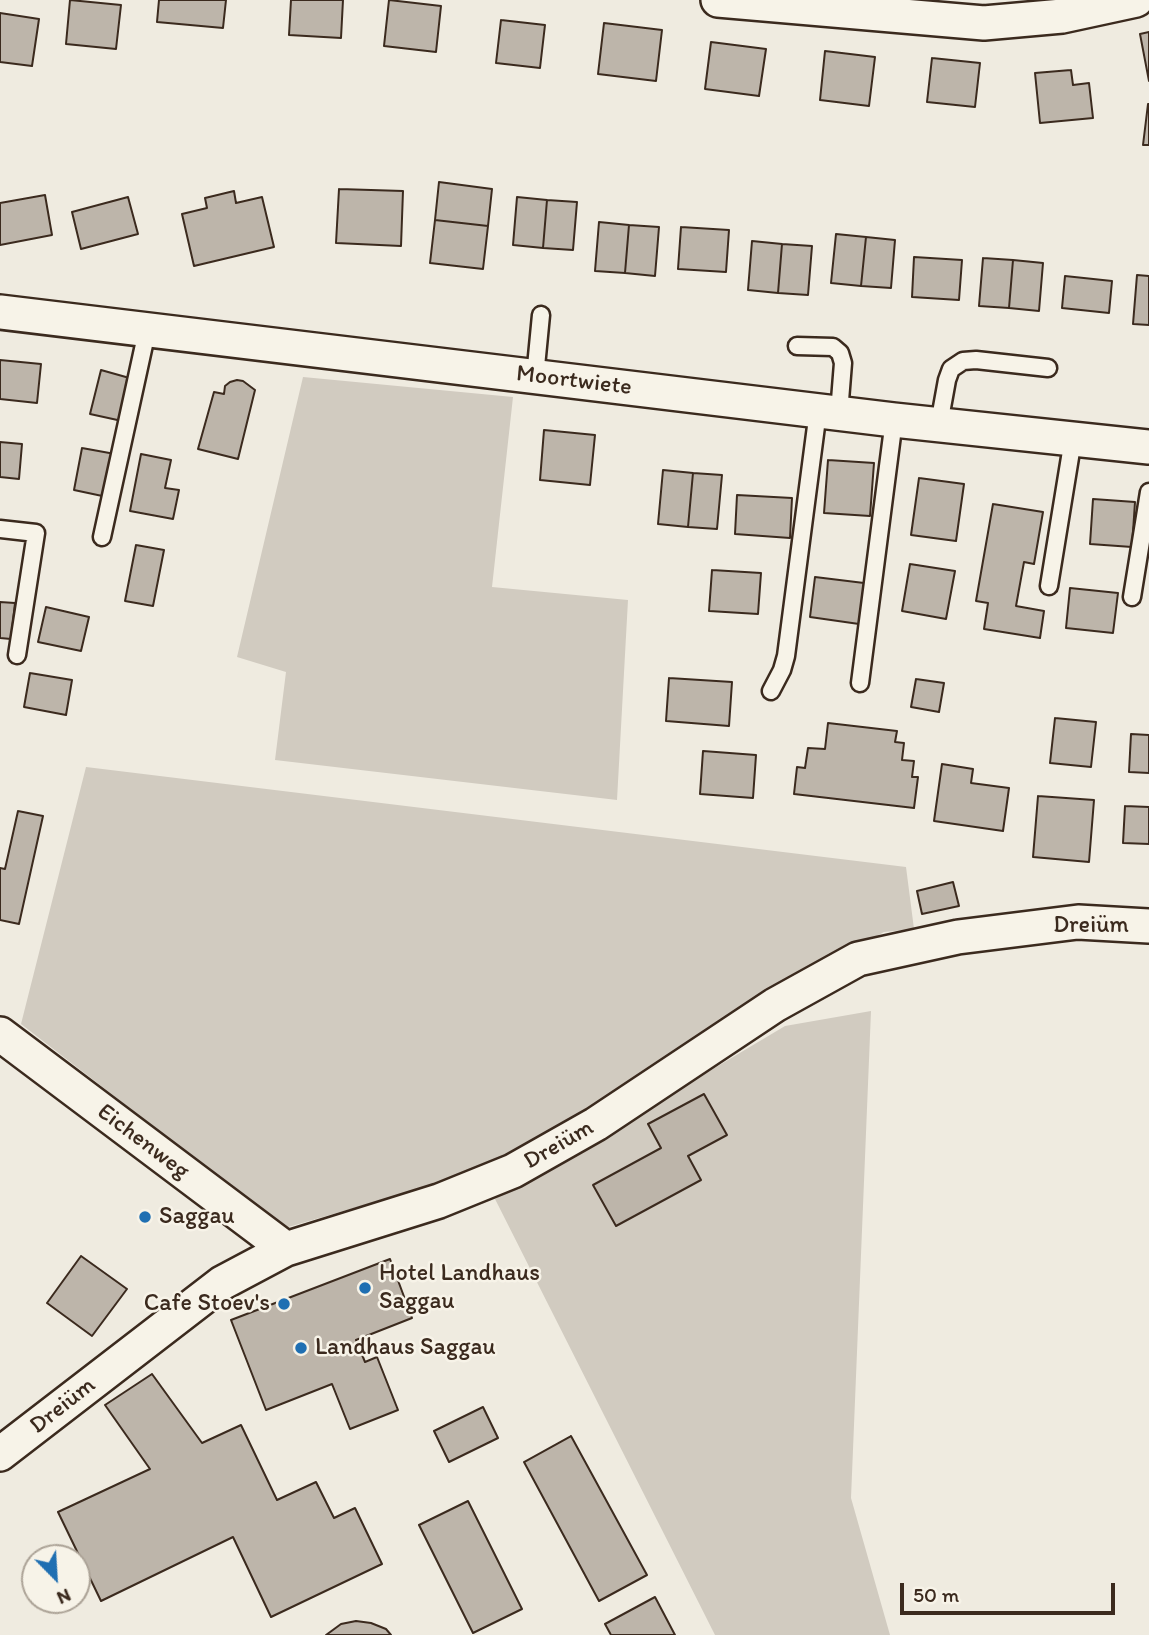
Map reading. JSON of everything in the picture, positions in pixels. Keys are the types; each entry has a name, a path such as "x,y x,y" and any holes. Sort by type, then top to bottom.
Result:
{"street":[{"path":"718,0 984,23 1060,8 1136,0"},
{"name":"Moortwiete","path":"0,312 894,420 1149,447"},
{"name":"Dreiüm","path":"0,1454 222,1283 286,1249 439,1201 513,1171 596,1124 775,1004 858,959 958,937 1078,922 1149,926"},
{"name":"Eichenweg","path":"0,1034 286,1249"}],"lane":[{"path":"535,377 541,315"},
{"path":"102,537 148,331"},
{"path":"771,691 786,656 829,412 843,363 840,353 833,347 797,346"},
{"path":"939,424 951,369 963,362 976,360 1048,368"},
{"path":"860,683 894,420"},
{"path":"1049,586 1073,439"},
{"path":"1132,597 1149,492"},
{"path":"0,529 36,533 17,654"}],"shaded area":[{"path":"303,377 513,397 492,587 628,600 617,800 275,760 286,672 237,657"},
{"path":"86,767 906,867 914,929 884,932 763,998 491,1168 285,1228 21,1024"},
{"path":"871,1011 851,1498 890,1635 715,1635 495,1199 785,1026"}],"building":[{"path":"70,0 121,5 116,49 66,44"},
{"path":"159,0 226,0 223,28 157,22"},
{"path":"291,0 343,0 341,38 289,35"},
{"path":"389,0 441,6 436,52 384,46"},
{"path":"0,13 39,19 32,66 0,62"},
{"path":"501,20 545,25 540,68 496,63"},
{"path":"604,23 662,30 656,81 598,74"},
{"path":"1149,32 1149,81 1140,34"},
{"path":"711,42 766,49 759,96 705,89"},
{"path":"825,51 875,57 869,106 820,100"},
{"path":"932,58 980,63 975,107 927,102"},
{"path":"1071,70 1073,85 1089,83 1093,118 1040,123 1035,73"},
{"path":"1148,104 1149,145 1143,145"},
{"path":"439,182 492,189 488,226 435,220"},
{"path":"339,189 403,191 401,246 336,243"},
{"path":"234,191 236,203 262,197 274,247 194,266 182,214 207,208 205,198"},
{"path":"45,195 52,235 0,245 0,203"},
{"path":"128,197 138,234 81,249 72,212"},
{"path":"517,197 547,200 543,248 513,245"},
{"path":"547,200 577,202 573,250 543,248"},
{"path":"435,220 488,226 483,269 430,263"},
{"path":"599,222 629,225 625,273 595,271"},
{"path":"629,225 659,227 655,276 625,273"},
{"path":"681,227 729,230 726,272 678,269"},
{"path":"836,234 866,237 861,286 831,283"},
{"path":"866,237 895,240 891,288 861,286"},
{"path":"752,241 782,244 778,293 748,290"},
{"path":"782,244 812,246 808,295 778,293"},
{"path":"914,257 962,260 959,300 912,297"},
{"path":"983,258 1013,260 1009,308 979,306"},
{"path":"1013,260 1043,263 1039,311 1009,308"},
{"path":"1137,275 1149,276 1149,325 1133,324"},
{"path":"1065,276 1112,281 1109,313 1062,308"},
{"path":"0,360 41,364 37,403 0,399"},
{"path":"101,370 133,379 122,421 90,414"},
{"path":"237,380 255,390 238,459 198,449 214,392 224,394 225,386"},
{"path":"544,430 595,435 590,485 540,480"},
{"path":"0,442 22,444 19,479 0,477"},
{"path":"82,448 115,454 107,497 74,490"},
{"path":"141,454 171,460 165,488 179,490 173,519 130,511"},
{"path":"828,460 874,463 870,516 824,513"},
{"path":"663,470 693,473 688,527 658,524"},
{"path":"693,473 722,475 717,529 688,527"},
{"path":"919,478 964,484 956,541 911,535"},
{"path":"737,495 792,498 790,538 735,534"},
{"path":"1093,499 1135,502 1132,547 1090,544"},
{"path":"993,504 1043,512 1034,564 1024,562 1016,606 1044,611 1040,638 984,629 988,603 976,601"},
{"path":"136,545 164,550 153,606 125,601"},
{"path":"910,564 955,571 946,619 902,611"},
{"path":"712,570 761,573 758,614 709,611"},
{"path":"815,577 864,583 859,624 810,617"},
{"path":"1070,588 1118,593 1113,633 1066,628"},
{"path":"0,602 15,603 11,639 0,638"},
{"path":"46,607 89,617 81,651 38,642"},
{"path":"30,673 72,680 66,715 24,707"},
{"path":"669,678 732,682 729,726 666,721"},
{"path":"916,679 944,683 939,712 911,707"},
{"path":"1055,718 1096,722 1091,767 1050,763"},
{"path":"828,723 897,731 895,742 904,743 902,760 914,761 912,777 918,777 914,808 794,794 797,767 805,768 808,748 825,749"},
{"path":"1131,734 1149,735 1149,773 1129,772"},
{"path":"703,751 756,755 753,798 700,794"},
{"path":"942,764 973,769 971,783 1009,788 1003,831 934,821"},
{"path":"1038,796 1094,800 1089,862 1033,857"},
{"path":"1125,806 1149,807 1149,844 1123,843"},
{"path":"18,811 43,816 19,924 0,920 0,868 5,869"},
{"path":"953,882 959,906 922,914 917,891"},
{"path":"704,1094 727,1135 688,1156 701,1180 616,1226 593,1185 661,1148 648,1124"},
{"path":"81,1256 127,1289 92,1336 47,1303"},
{"name":"Landhaus Saggau","path":"390,1259 412,1318 356,1340 365,1362 377,1357 398,1410 350,1429 332,1384 266,1410 231,1320"},
{"path":"152,1374 202,1443 241,1425 277,1500 316,1482 334,1518 355,1508 382,1564 271,1617 233,1537 101,1601 91,1580 91,1544 73,1544 58,1512 150,1469 105,1405"},
{"path":"483,1407 498,1438 449,1462 434,1431"},
{"path":"571,1436 647,1575 599,1601 524,1462"},
{"path":"468,1501 522,1609 473,1633 419,1525"},
{"path":"655,1597 675,1635 611,1635 605,1624"},
{"path":"356,1621 386,1629 391,1635 326,1635 341,1624"}],"place":[{"name":"Saggau","path":"145,1217"},
{"name":"Hotel Landhaus Saggau","path":"365,1288"},
{"name":"Cafe Stoev's","path":"284,1304"},
{"name":"Landhaus Saggau","path":"301,1348"}]}
